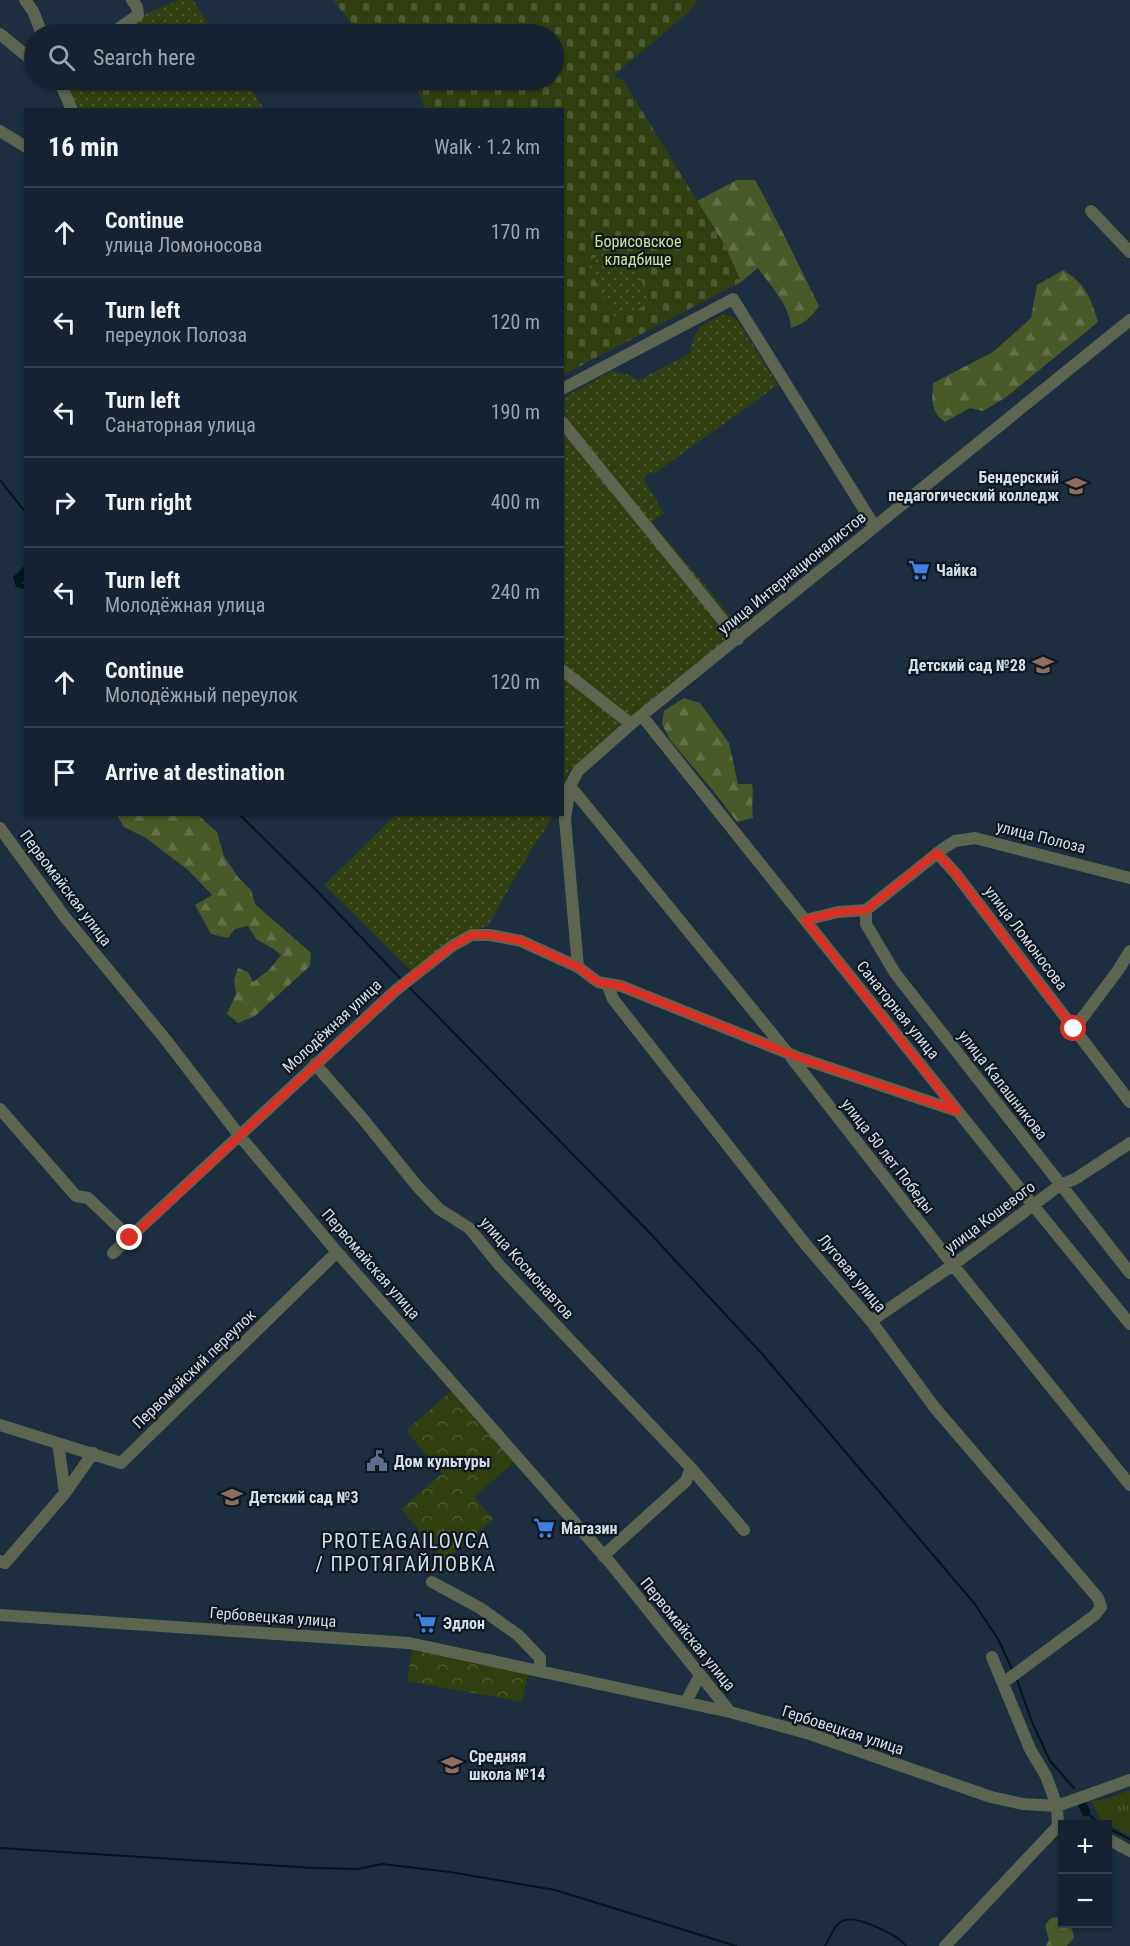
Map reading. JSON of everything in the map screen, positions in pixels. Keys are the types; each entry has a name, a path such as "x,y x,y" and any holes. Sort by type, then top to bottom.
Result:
{"street":[{"path":"25,0 38,24"},
{"path":"125,24 138,15 132,0"},
{"path":"0,34 24,54"},
{"path":"63,90 71,108"},
{"path":"0,131 24,146"},
{"path":"1091,211 1130,252"},
{"path":"564,388 733,299 875,527"},
{"name":"улица Интернационалистов","path":"642,716 1130,320"},
{"path":"564,424 738,639"},
{"path":"564,672 631,724"},
{"path":"578,967 565,819 570,786 578,771 642,716"},
{"name":"Санаторная улица","path":"642,716 1130,1324"},
{"name":"улица 50 лет Победы","path":"570,786 787,1052 952,1265 1130,1485"},
{"name":"Первомайская улица","path":"0,828 64,916 239,1135 337,1252 603,1556 730,1712"},
{"name":"улица Полоза","path":"866,910 940,850 955,841 975,838 1130,878"},
{"name":"улица Ломоносова","path":"940,850 1130,1102"},
{"path":"805,920 838,912 866,910"},
{"name":"улица Калашникова","path":"866,910 866,924 895,973 1130,1273"},
{"name":"Молодёжная улица","path":"113,1253 396,990 452,946 472,935 490,935 521,941 578,967 598,982 621,986 787,1052 957,1111"},
{"path":"1074,1029 1130,951"},
{"name":"Луговая улица","path":"607,984 613,999 806,1245 871,1321 935,1408 1098,1598 1101,1607 1095,1615 1011,1678"},
{"name":"улица Космонавтов","path":"315,1064 417,1186 439,1209 469,1228 500,1266 691,1468 744,1530"},
{"path":"0,1109 76,1196 88,1198 130,1238"},
{"name":"улица Кошевого","path":"871,1321 952,1265 1032,1204 1130,1143"},
{"name":"Первомайский переулок","path":"0,1425 121,1463 337,1252"},
{"path":"58,1443 65,1493"},
{"path":"2,1564 65,1493 93,1453"},
{"path":"603,1556 686,1481 691,1468"},
{"path":"432,1582 480,1608 518,1635 540,1658 540,1670"},
{"name":"Гербовецкая улица","path":"0,1615 409,1643 730,1712 810,1734 991,1797 1023,1804 1057,1806 1130,1780"},
{"path":"992,1657 1011,1678 1030,1749 1046,1776 1057,1806 1059,1820"},
{"path":"686,1702 700,1675"},
{"path":"945,1946 1058,1828"},
{"path":"1112,1842 1130,1851"}],"green space":[{"path":"179,0 193,0 209,24 130,24 145,14"},
{"name":"Борисовское кладбище","path":"333,0 698,0 690,11 614,75 623,80 725,246 741,282 564,374 564,108 425,108 418,90 564,90 564,24 352,24"},
{"path":"70,90 252,90 263,108 79,108"},
{"path":"737,180 755,180 819,306 807,320 795,327 791,328 783,303 758,268 741,282 725,246 697,201"},
{"path":"622,243 652,302 615,320 586,262"},
{"path":"1063,270 1082,286 1093,306 1098,322 1005,398 983,411 970,408 945,422 940,418 933,405 933,383 993,352 1031,318 1037,285"},
{"path":"722,315 731,316 738,321 778,385 655,473 653,471 643,478 664,513 652,522 740,627 567,773 564,786 564,397 612,371 639,380 691,353 696,332 708,322"},
{"path":"684,698 700,703 729,743 738,784 752,784 753,818 737,822 670,740 662,724 664,711"},
{"path":"118,816 199,816 217,832 224,856 238,877 251,890 255,904 311,953 310,966 255,1016 238,1023 227,1014 236,994 234,980 238,968 248,972 253,982 269,970 281,955 256,939 248,926 235,929 228,938 211,934 195,905 212,895 188,870 146,838 124,827"},
{"path":"394,816 553,816 488,926 462,933 411,971 324,885"},
{"path":"452,1390 514,1462 474,1497 493,1519 445,1561 401,1509 442,1473 406,1431"},
{"path":"412,1650 529,1671 522,1702 407,1681"},
{"path":"1130,1790 1130,1836 1112,1827 1112,1820 1100,1820 1091,1801 1106,1799"},
{"path":"1058,1917 1058,1928 1072,1928 1074,1938 1067,1946 1046,1946 1049,1940 1045,1925 1051,1918"}],"water":[{"path":"24,567 24,589 16,587 13,577"}],"waterway":[{"path":"0,480 24,510"},
{"path":"241,816 401,979"},
{"path":"407,985 647,1230 763,1355 974,1603 998,1639 1012,1669"},
{"path":"1017,1680 1032,1722 1050,1761 1074,1788"},
{"path":"1083,1806 1086,1812"},
{"path":"1086,1812 1095,1820"},
{"path":"1112,1830 1130,1839"},
{"path":"0,1848 314,1868 358,1869 382,1864 450,1872 555,1890 736,1946"},
{"path":"825,1946 838,1924 845,1920 859,1921 877,1927 906,1946"}],"place":[{"name":"Бендерский педагогический колледж","path":"1076,486"},
{"name":"Чайка","path":"919,570"},
{"name":"Детский сад №28","path":"1043,665"},
{"name":"Дом культуры","path":"377,1461"},
{"name":"Детский сад №3","path":"232,1497"},
{"name":"Магазин","path":"544,1528"},
{"name":"Эдлон","path":"426,1623"},
{"name":"Средняя школа №14","path":"452,1765"}],"district":[{"name":"PROTEAGAILOVCA / ПРОТЯГАЙЛОВКА","path":"406,1552"}],"route":[{"path":"130,1238 396,990 452,946 472,935 490,935 521,941 578,967 598,982 621,986 800,1058 957,1111 805,920 838,912 866,910 937,853 956,874 1074,1029"}]}
